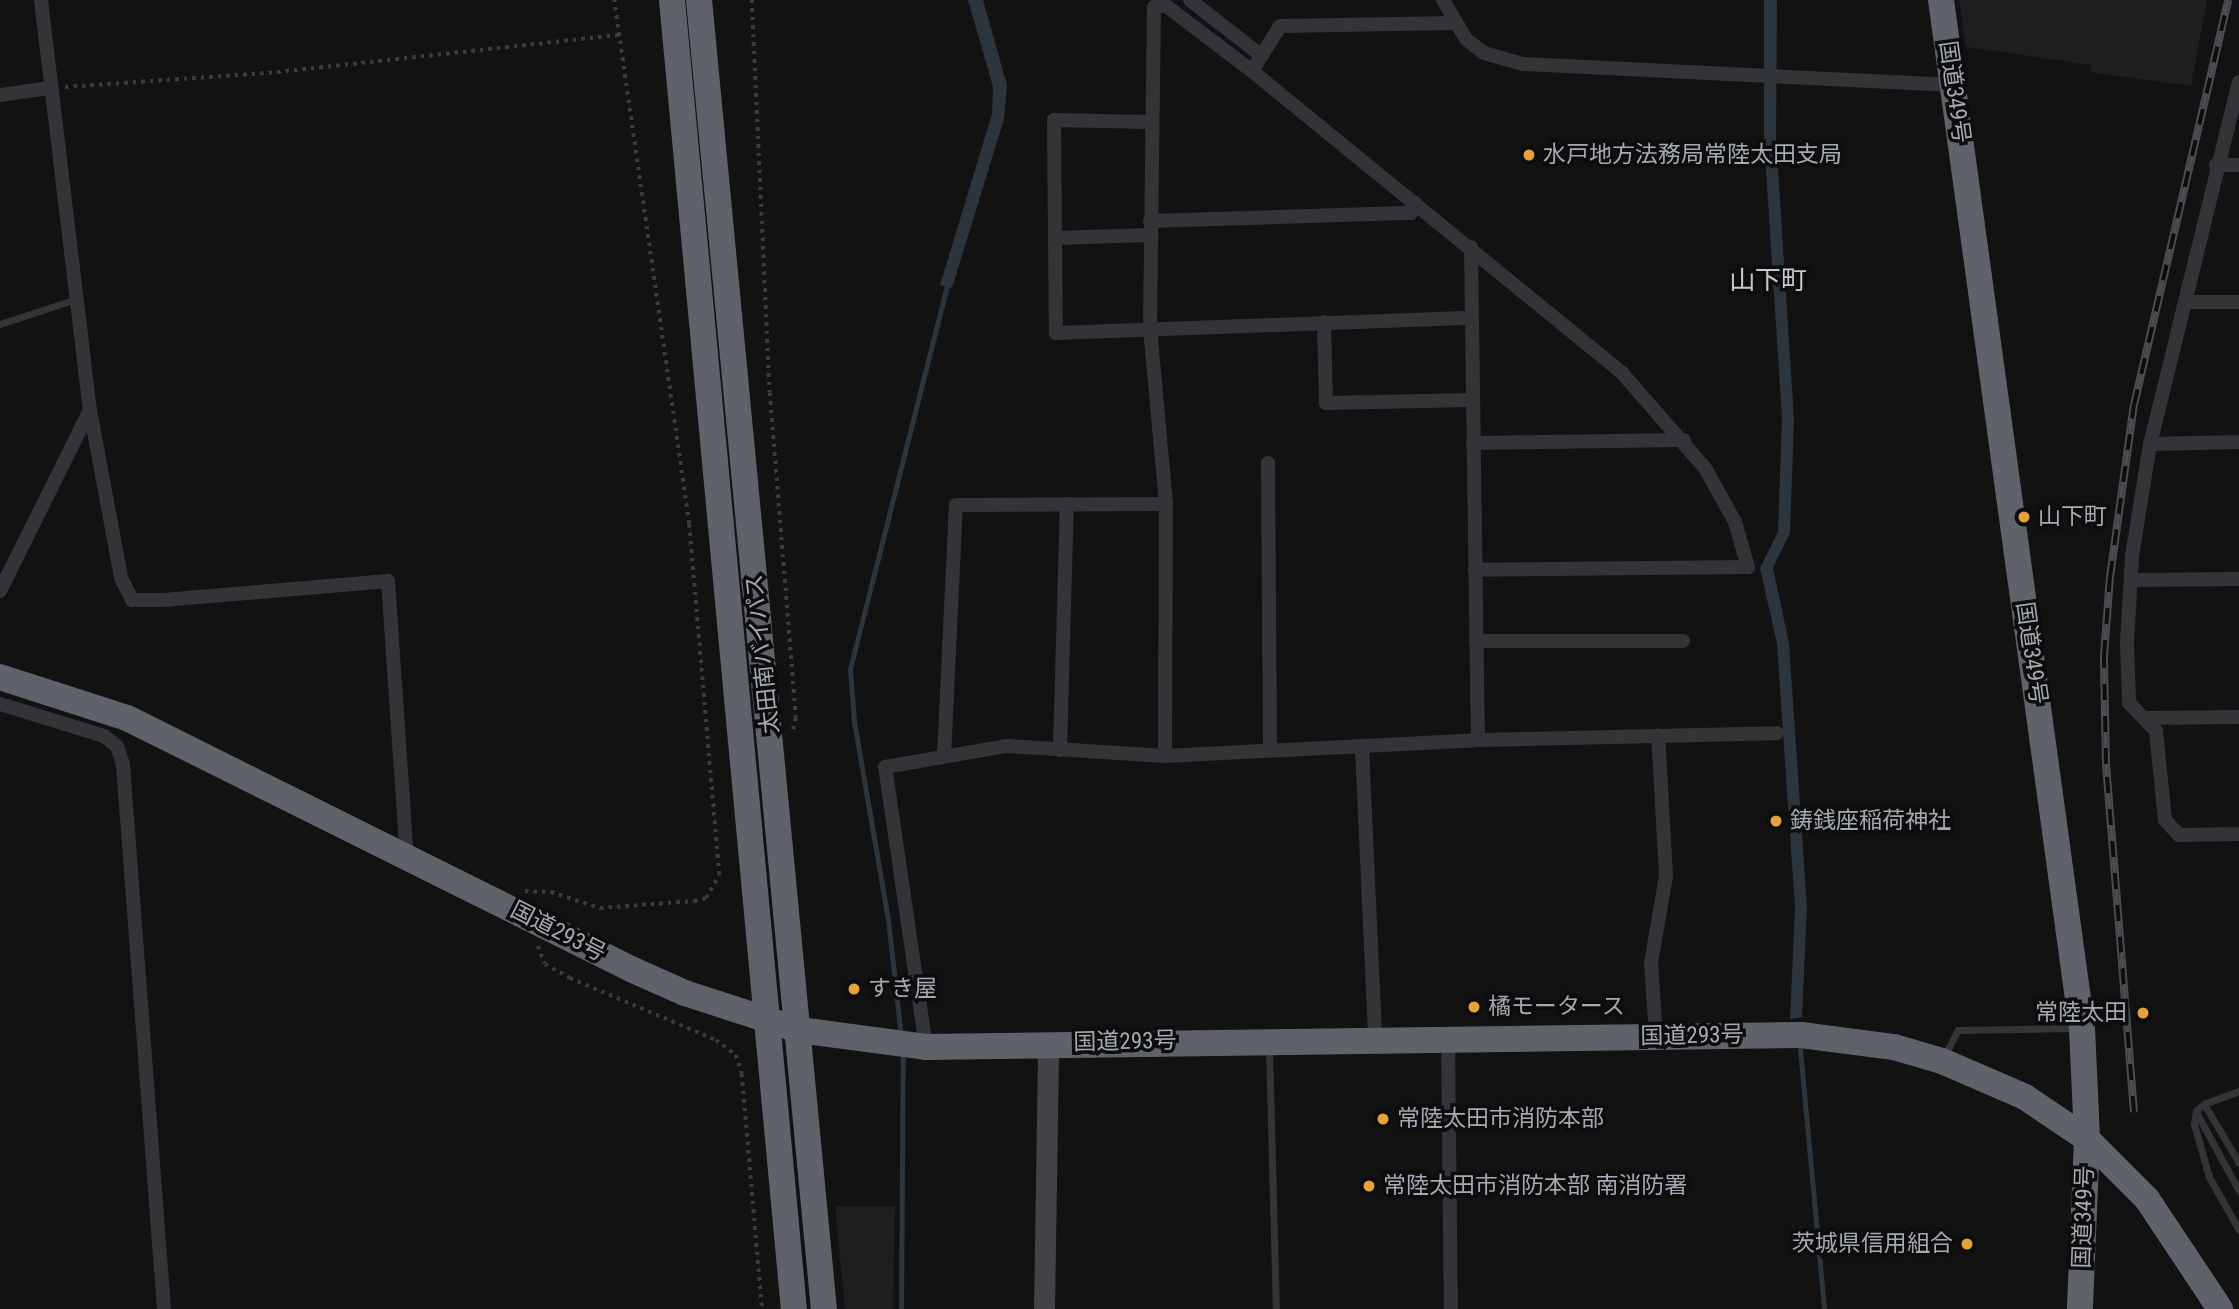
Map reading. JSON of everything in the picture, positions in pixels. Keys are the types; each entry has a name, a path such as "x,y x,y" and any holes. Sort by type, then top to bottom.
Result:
{"highway":[{"name":"太田南バイパス","path":"672,0 794,1309"},
{"name":"太田南バイパス","path":"699,0 824,1309"},
{"name":"国道349号","path":"1941,0 2082,1028 2087,1139 2080,1309"},
{"name":"国道293号","path":"0,677 127,718 685,993 799,1030 926,1046 1448,1037 1837,1038 1942,1061 2025,1097 2087,1139 2147,1199 2220,1309"}],"street":[{"path":"41,0 49,88 90,410 121,578 132,600 388,581 407,857"},
{"path":"1190,0 1262,56"},
{"path":"1443,0 1454,23 1484,53 1523,64 1953,85"},
{"path":"1165,755 1166,504 1150,329 1150,122 1154,7 1165,5 1252,72 1471,247 1622,373 1684,440 1735,522 1748,568 1475,570"},
{"path":"1252,72 1280,26 1454,23"},
{"path":"2239,82 2216,165 2150,444 2132,580 2127,643 2129,703 2147,718 2155,731 2165,820 2179,835 2239,834"},
{"path":"0,94 49,88"},
{"path":"1150,122 1054,120 1056,333 1471,318"},
{"path":"2216,165 2239,165"},
{"path":"1055,238 1150,228 1411,213 1415,203"},
{"path":"1471,247 1478,740"},
{"path":"2185,302 2239,302"},
{"path":"1324,322 1326,403 1472,400"},
{"path":"0,591 90,410"},
{"path":"1473,443 1684,440"},
{"path":"2150,444 2239,442"},
{"path":"1268,463 1270,750"},
{"path":"944,757 956,505 1166,504"},
{"path":"1060,750 1067,505"},
{"path":"2132,580 2239,579"},
{"path":"1476,640 1683,641"},
{"path":"0,704 104,736 117,746 122,765 164,1309"},
{"path":"2147,718 2239,717"},
{"path":"926,1046 885,767 1007,746 1165,755 1362,748 1478,740 1777,733"},
{"path":"1656,1036 1651,963 1666,876 1658,735"},
{"path":"1362,748 1375,1038"},
{"path":"1448,1037 1451,1309"},
{"path":"1044,1309 1048,1044"}],"lane":[{"path":"0,324 76,299"},
{"path":"1942,1061 1958,1030 2082,1028"},
{"path":"1268,1039 1276,1309"},
{"path":"2196,1111 2204,1104 2239,1091"},
{"path":"2204,1104 2239,1163"},
{"path":"2196,1111 2239,1191"},
{"path":"2196,1111 2202,1158 2239,1230"}],"path":[{"path":"502,904 508,894 533,889 600,908 694,901 706,898 719,875 689,524 614,0"},
{"path":"752,0 770,393 796,718 792,731 770,736"},
{"path":"49,88 277,72 620,35"},
{"path":"540,923 538,947 545,964 716,1040 736,1055 742,1074 762,1309"}],"shaded area":[{"path":"968,0 983,0 1007,85 1004,119 952,288 940,285 992,114 993,87"},
{"path":"1764,0 1777,0 1776,138 1794,419 1790,533 1773,568 1789,643 1807,908 1802,1017 1790,1019 1795,908 1777,644 1760,568 1778,532 1782,419 1764,138"},
{"path":"1959,0 2207,0 2191,86 2090,72 2091,65 1966,47"},
{"path":"835,1206 895,1206 893,1309 845,1309"}],"waterway":[{"path":"901,1037 888,920 854,722 850,669 948,282"},
{"path":"1800,1049 1824,1309"},
{"path":"901,1309 903,1053"}],"railway":[{"path":"2134,1112 2106,764 2104,656 2110,577 2134,405 2228,0"}],"place":[{"name":"水戸地方法務局常陸太田支局","path":"1529,155"},
{"name":"山下町","path":"2024,517"},
{"name":"鋳銭座稲荷神社","path":"1776,821"},
{"name":"すき屋","path":"854,989"},
{"name":"橘モータース","path":"1474,1007"},
{"name":"常陸太田","path":"2143,1013"},
{"name":"常陸太田市消防本部","path":"1383,1119"},
{"name":"常陸太田市消防本部 南消防署","path":"1369,1186"},
{"name":"茨城県信用組合","path":"1967,1244"}],"district":[{"name":"山下町","path":"1768,281"}]}
